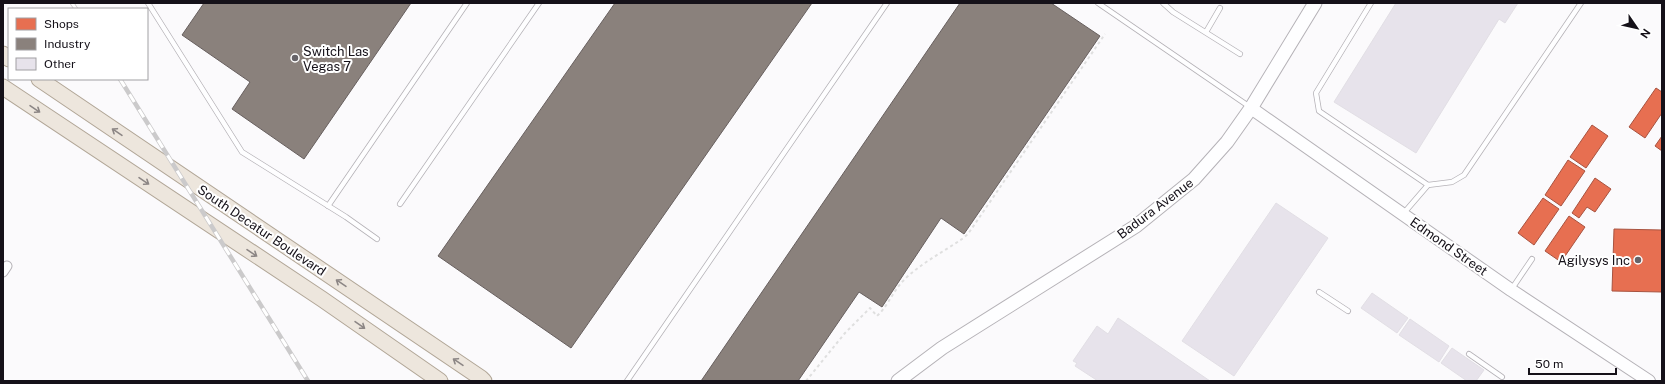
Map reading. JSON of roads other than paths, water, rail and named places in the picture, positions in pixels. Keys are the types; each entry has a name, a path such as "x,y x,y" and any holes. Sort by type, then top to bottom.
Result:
{"main road":[{"name":"Badura Avenue","path":"898,381 942,348 1136,226 1194,179 1227,142 1251,108 1315,3"},
{"name":"South Decatur Boulevard","path":"40,80 484,381"},
{"name":"South Decatur Boulevard","path":"3,87 322,299 440,381"}],"street":[{"name":"Edmond Street","path":"1251,108 1511,290 1649,381"}],"lane":[{"path":"148,3 242,152 377,239"},
{"path":"328,206 467,3"},
{"path":"400,204 538,3"},
{"path":"627,381 887,3"},
{"path":"1098,3 1251,108"},
{"path":"1163,3 1173,12 1240,54"},
{"path":"1371,3 1316,93 1319,111 1428,185 1452,182 1464,176 1581,3"},
{"path":"1206,32 1220,8"},
{"path":"1403,214 1428,185"},
{"path":"1511,290 1532,259"},
{"path":"1319,292 1348,311"},
{"path":"1469,354 1502,377"}],"railway":[{"path":"72,3 75,8"},
{"path":"121,80 308,381"}],"place":[{"name":"Switch Las Vegas 7","path":"295,58"},
{"name":"Agilysys Inc","path":"1638,260"}]}
